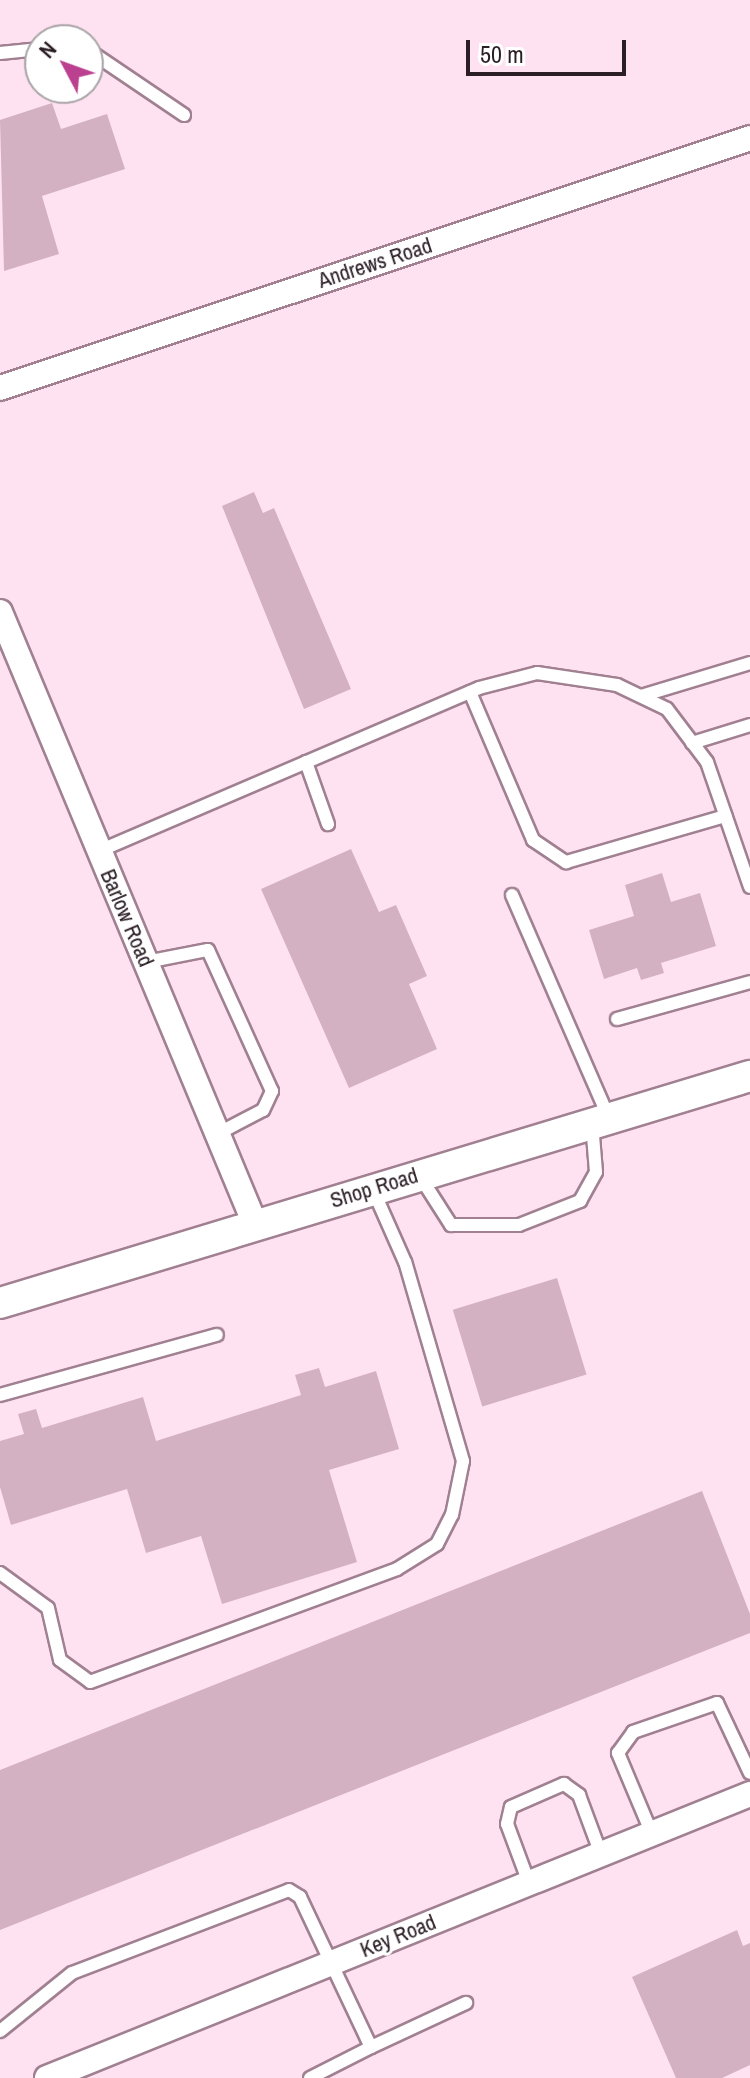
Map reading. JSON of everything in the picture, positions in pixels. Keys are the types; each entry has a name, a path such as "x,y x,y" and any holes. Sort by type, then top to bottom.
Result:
{"street":[{"name":"Andrews Road","path":"0,388 750,138"},
{"name":"Barlow Road","path":"0,612 255,1224"},
{"name":"Shop Road","path":"0,1303 750,1076"},
{"name":"Key Road","path":"47,2078 750,1794"}],"lane":[{"path":"0,53 24,51"},
{"path":"104,61 184,115"},
{"path":"641,696 750,663"},
{"path":"99,851 470,692 537,673 641,696 667,709 692,743 725,816 750,887"},
{"path":"470,692 533,840 566,862 725,816"},
{"path":"692,743 750,725"},
{"path":"306,762 328,824"},
{"path":"419,1175 451,1225 519,1225 580,1201 596,1172 601,1121 512,895"},
{"path":"146,962 208,950 272,1091 263,1110 217,1134"},
{"path":"617,1019 750,982"},
{"path":"0,1573 48,1608 60,1660 90,1682 397,1569 437,1544 452,1515 463,1461 405,1262 373,1189"},
{"path":"0,1395 217,1335"},
{"path":"652,1834 618,1753 633,1732 717,1703 750,1773"},
{"path":"529,1883 507,1824 511,1807 564,1784 579,1795 601,1854"},
{"path":"0,2031 72,1973 289,1890 300,1897 371,2047"},
{"path":"310,2078 466,2003"}],"building":[{"path":"49,104 52,104 61,129 107,114 125,169 42,196 59,254 4,271 0,120"},
{"path":"254,492 263,513 274,508 351,689 304,709 222,506"},
{"path":"351,849 379,912 396,905 427,976 409,984 437,1049 349,1088 261,889"},
{"path":"662,873 671,902 700,893 716,946 661,963 664,973 641,980 637,968 604,979 589,930 634,916 625,885"},
{"path":"557,1278 587,1375 482,1406 453,1310"},
{"path":"319,1368 325,1387 376,1371 399,1449 329,1470 357,1562 222,1604 201,1536 146,1553 127,1489 11,1525 0,1487 0,1441 24,1434 18,1414 36,1409 42,1428 143,1397 156,1441 301,1395 295,1375"},
{"path":"702,1491 750,1614 750,1633 0,1930 0,1770"},
{"path":"737,1930 743,1946 750,1943 750,2065 722,2078 676,2078 632,1977"}]}
